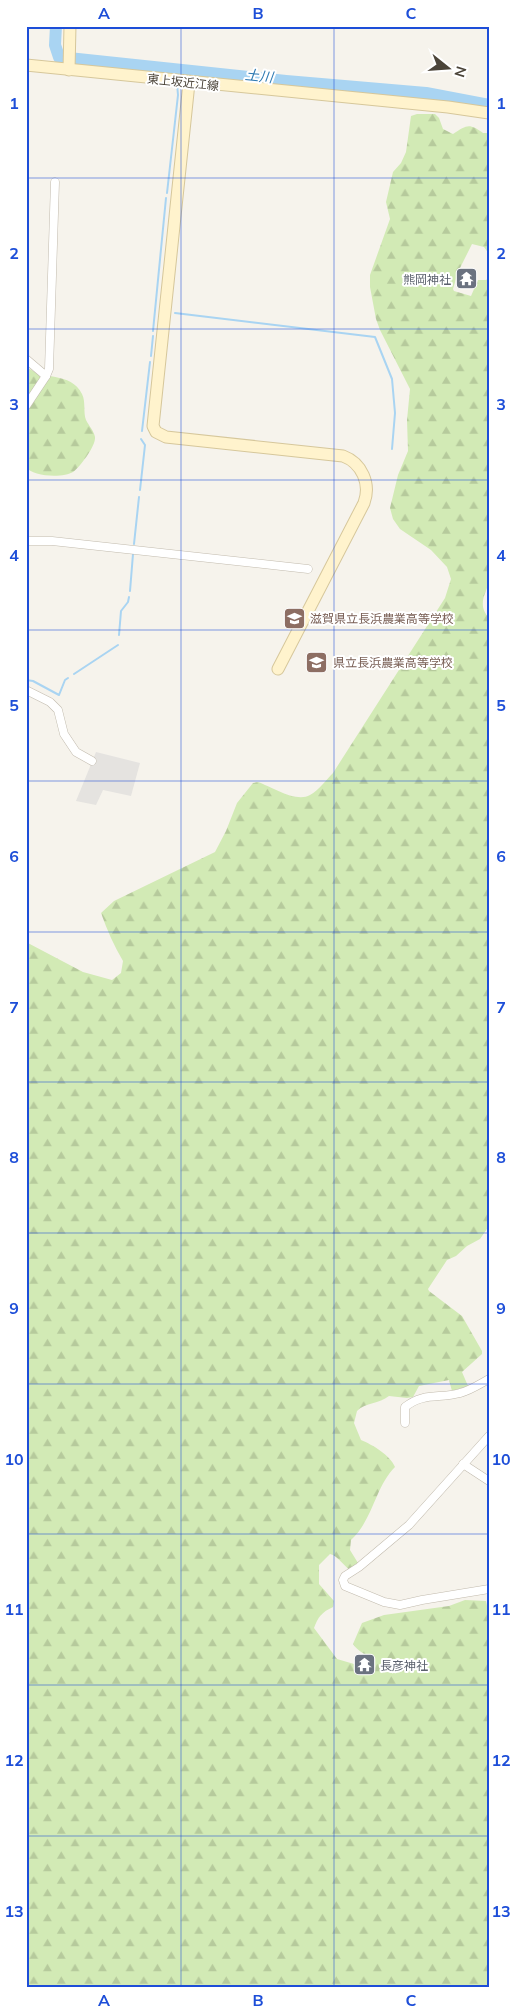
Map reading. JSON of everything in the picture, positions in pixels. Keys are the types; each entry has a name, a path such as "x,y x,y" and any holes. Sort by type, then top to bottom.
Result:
{"street":[{"path":"69,67 70,26"},
{"name":"東上坂近江線","path":"26,65 69,67 182,82 448,107 489,113"},
{"path":"182,82 153,426 156,432 166,437 343,456 352,461 360,470 366,486 364,503 278,669"},
{"path":"26,406 49,369 55,182"},
{"path":"26,359 46,376"},
{"path":"26,541 52,541 308,569"},
{"path":"26,690 50,702 58,710 64,734 76,752 92,761"},
{"path":"405,1423 405,1407 412,1402 430,1396 459,1394 489,1379"},
{"path":"489,1436 410,1525 359,1567 345,1576 343,1580 345,1586 384,1602 400,1606 422,1600 489,1589"},
{"path":"463,1464 489,1481"}],"green space":[{"path":"435,114 439,118 443,129 453,134 468,126 483,133 489,133 489,254 484,247 472,244 458,272 453,289 454,291 471,296 478,280 489,278 489,583 483,605 489,618 489,1226 480,1239 447,1260 428,1289 462,1316 482,1354 462,1372 468,1386 452,1391 449,1380 419,1386 413,1397 389,1396 364,1406 357,1411 354,1423 361,1440 385,1455 395,1467 383,1484 364,1523 351,1540 350,1550 358,1563 351,1571 330,1554 319,1565 319,1584 334,1601 333,1607 321,1615 314,1628 337,1659 354,1664 365,1674 370,1671 373,1662 353,1644 362,1623 384,1615 449,1606 465,1600 486,1601 489,1641 489,1988 26,1988 26,942 83,972 112,980 121,973 123,961 101,913 114,901 215,852 237,803 253,783 258,782 291,796 298,797 310,795 316,790 333,773 445,598 451,579 447,567 431,550 400,529 393,519 390,508 398,475 408,451 407,420 410,389 380,330 370,287 370,275 390,219 386,202 393,172 401,163 406,152 411,116"},
{"path":"26,366 32,371 71,382 82,394 85,417 93,431 95,441 83,461 69,474 56,476 41,475 26,467"}],"shaded area":[{"path":"96,752 140,763 131,796 103,790 96,805 76,801"}],"waterway":[{"name":"土川","path":"56,26 55,45 59,57 286,81 426,93 489,105"},
{"path":"167,193 178,95 177,84"},
{"path":"153,331 166,198"},
{"path":"175,313 375,337 392,379 395,413 392,449"},
{"path":"151,356 153,336"},
{"path":"142,431 150,362"},
{"path":"140,490 145,445 141,439"},
{"path":"134,544 139,497"},
{"path":"130,591 133,554"},
{"path":"119,635 121,611 128,602 129,597"},
{"path":"74,674 118,645"},
{"path":"26,680 33,681 59,695 65,680 68,678"}],"place":[{"name":"熊岡神社","path":"467,279"},
{"name":"滋賀県立長浜農業高等学校","path":"294,618"},
{"name":"県立長浜農業高等学校","path":"317,662"},
{"name":"長彦神社","path":"364,1665"}]}
